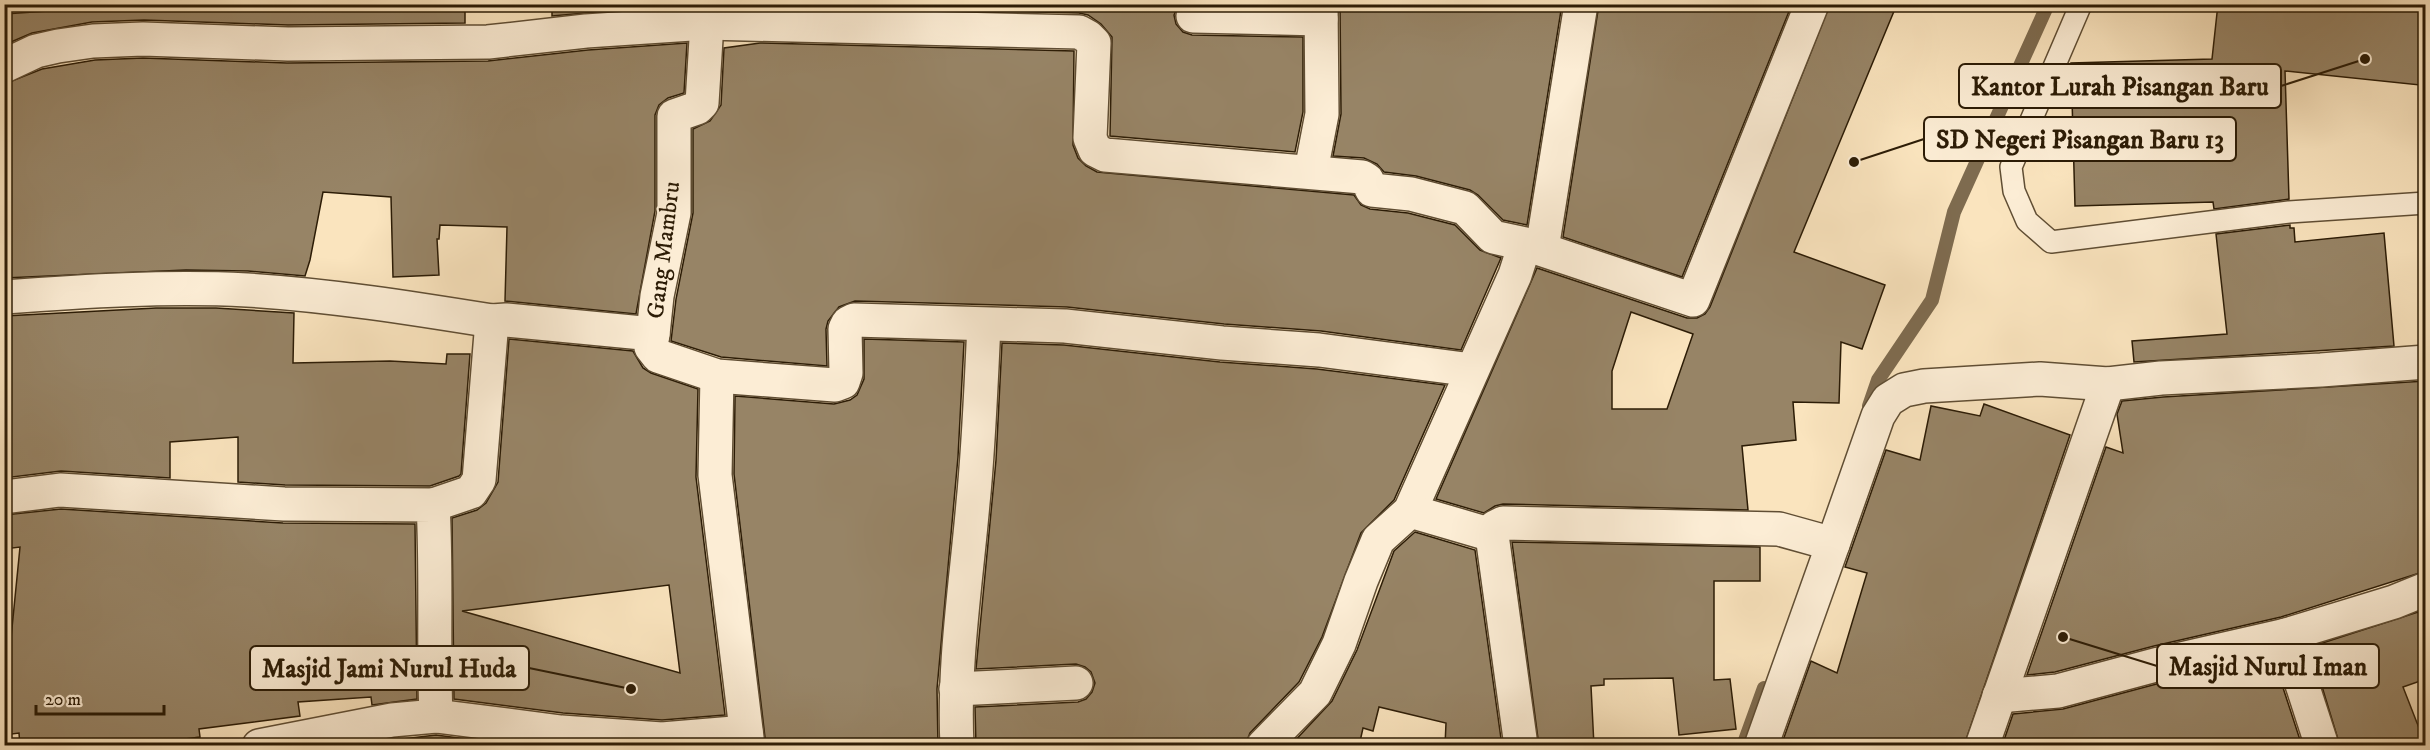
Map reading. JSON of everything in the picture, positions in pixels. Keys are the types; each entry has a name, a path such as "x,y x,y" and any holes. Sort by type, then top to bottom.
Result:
{"street":[{"path":"1263,746 1315,693 1339,644 1378,540 1410,511 1472,370 1533,246 1581,4"},
{"path":"4,66 36,51 93,41 143,39 288,44 488,42 706,14 1079,32 1094,43 1090,138 1095,150 1105,155 1362,177 1372,190 1412,194 1465,208 1493,237 1533,246 1693,300 1812,4"},
{"path":"1193,16 1321,12 1322,114 1311,171"},
{"name":"Gang Mambru","path":"653,334 657,296 674,213 674,116 700,106 702,103 706,14"},
{"path":"4,297 183,289 245,290 389,304 492,321 506,320 653,334 651,347 658,356 717,376 835,385 843,382 846,373 845,329 848,323 854,320 1065,326 1319,350 1472,370"},
{"path":"4,497 60,490 284,504 433,505 471,492 479,480 492,321"},
{"path":"957,746 956,689 978,443 984,325"},
{"path":"1761,746 1827,542 1878,416 1888,400 1904,390 1924,386 2040,379 2108,384 2161,378 2426,362"},
{"path":"259,746 392,720 436,716 561,732 662,739 747,739 715,475 717,376"},
{"path":"1982,746 2108,384"},
{"path":"433,505 436,577 433,651 436,716"},
{"path":"1410,511 1492,535"},
{"path":"1521,746 1492,535 1495,527 1503,523 1779,529 1827,542"},
{"path":"1999,696 2058,691 2159,664 2286,635 2394,602 2426,589"},
{"path":"2286,635 2322,746"},
{"path":"956,689 1076,683"}],"lane":[{"path":"2081,4 2012,167 2014,191 2027,221 2051,242 2289,212 2426,203"}],"building":[{"path":"152,4 465,4 465,23 288,25 144,20 92,22 32,33 4,45 4,14"},
{"path":"552,4 687,4 552,16"},
{"path":"789,4 1179,4 1174,15 1176,24 1183,32 1192,35 1303,37 1303,112 1295,152 1110,136 1112,37 1101,24 1088,15 789,6"},
{"path":"1340,4 1562,4 1527,225 1503,220 1470,190 1416,176 1384,172 1377,164 1364,158 1333,156 1341,114"},
{"path":"1599,4 1792,4 1682,277 1563,237"},
{"path":"1830,4 1897,4 1794,252 1885,285 1862,349 1841,342 1839,403 1793,402 1796,440 1742,446 1748,510 1503,504 1484,513 1436,499 1537,268 1687,318 1697,318 1705,314 1710,307","holes":["1631,312 1693,334 1667,409 1612,409 1612,371"]},
{"path":"2218,4 2426,4 2426,45 2420,85 2285,71 2289,199 2214,209 2213,202 2075,206 2071,63 2212,59"},
{"path":"687,43 684,93 668,98 659,105 655,115 655,211 636,314 505,301 507,227 440,225 439,239 437,239 439,275 393,277 391,197 323,192 305,276 248,271 186,270 4,278 4,84 42,69 95,60 143,58 287,63 488,61 588,50"},
{"path":"760,43 1074,51 1073,145 1078,158 1097,172 1354,195 1361,205 1370,209 1408,213 1455,225 1480,250 1501,258 1461,350 1321,331 1224,324 1067,307 855,301 839,307 828,321 826,329 827,366 721,357 671,341 676,299 693,213 693,129 710,121 721,105 724,48"},
{"path":"2290,225 2290,228 2294,228 2295,242 2384,233 2394,346 2134,362 2132,341 2227,334 2216,234"},
{"path":"156,308 216,308 294,313 293,363 390,361 446,364 447,354 470,354 461,474 430,486 285,485 238,482 238,437 170,442 170,478 61,471 4,478 4,316"},
{"path":"509,339 633,351 643,368 651,373 698,389 696,477 725,715 662,720 563,713 454,699 452,518 477,510 486,503 498,482","holes":["669,585 680,673 462,611"]},
{"path":"864,339 964,342 958,457 937,689 938,746 766,746 734,474 735,396 834,404 850,400 857,395 864,379"},
{"path":"1002,343 1064,345 1220,362 1317,369 1445,385 1394,500 1361,533 1322,637 1299,682 1250,733 1245,746 976,746 975,707 1078,702 1086,699 1095,683 1091,672 1076,664 976,669 996,460"},
{"path":"2426,381 2426,571 2281,617 2154,646 2055,672 2027,675 2106,447 2123,453 2117,414 2122,401"},
{"path":"1984,404 2070,435 1964,746 1781,746 1811,661 1837,673 1867,573 1845,567 1886,450 1920,460 1931,406 1980,416"},
{"path":"61,509 283,523 415,524 417,699 372,705 371,697 298,702 300,716 199,729 200,737 133,746 20,746 19,733 4,735 4,637 11,638 20,547 4,549 4,515"},
{"path":"1415,532 1475,550 1502,746 1445,746 1446,723 1379,707 1373,731 1363,728 1359,746 1290,746 1332,701 1357,650 1394,551"},
{"path":"1512,542 1760,547 1760,581 1714,581 1714,680 1730,679 1736,729 1679,735 1673,678 1604,679 1604,685 1591,686 1594,746 1539,746"},
{"path":"2418,612 2426,633 2426,679 2403,687 2426,746 2340,746 2310,647"},
{"path":"2273,657 2302,746 2002,746 2013,714 2063,709 2164,682"},
{"path":"436,735 519,746 378,746 378,742"}],"waterway":[{"path":"1869,406 1878,380 1932,300 1954,212 2048,4"},
{"path":"1743,746 1764,688"}],"place":[{"name":"Kantor Lurah Pisangan Baru","path":"2365,59"},
{"name":"SD Negeri Pisangan Baru 13","path":"1854,162"},
{"name":"Masjid Nurul Iman","path":"2063,637"},
{"name":"Masjid Jami Nurul Huda","path":"631,689"}]}
